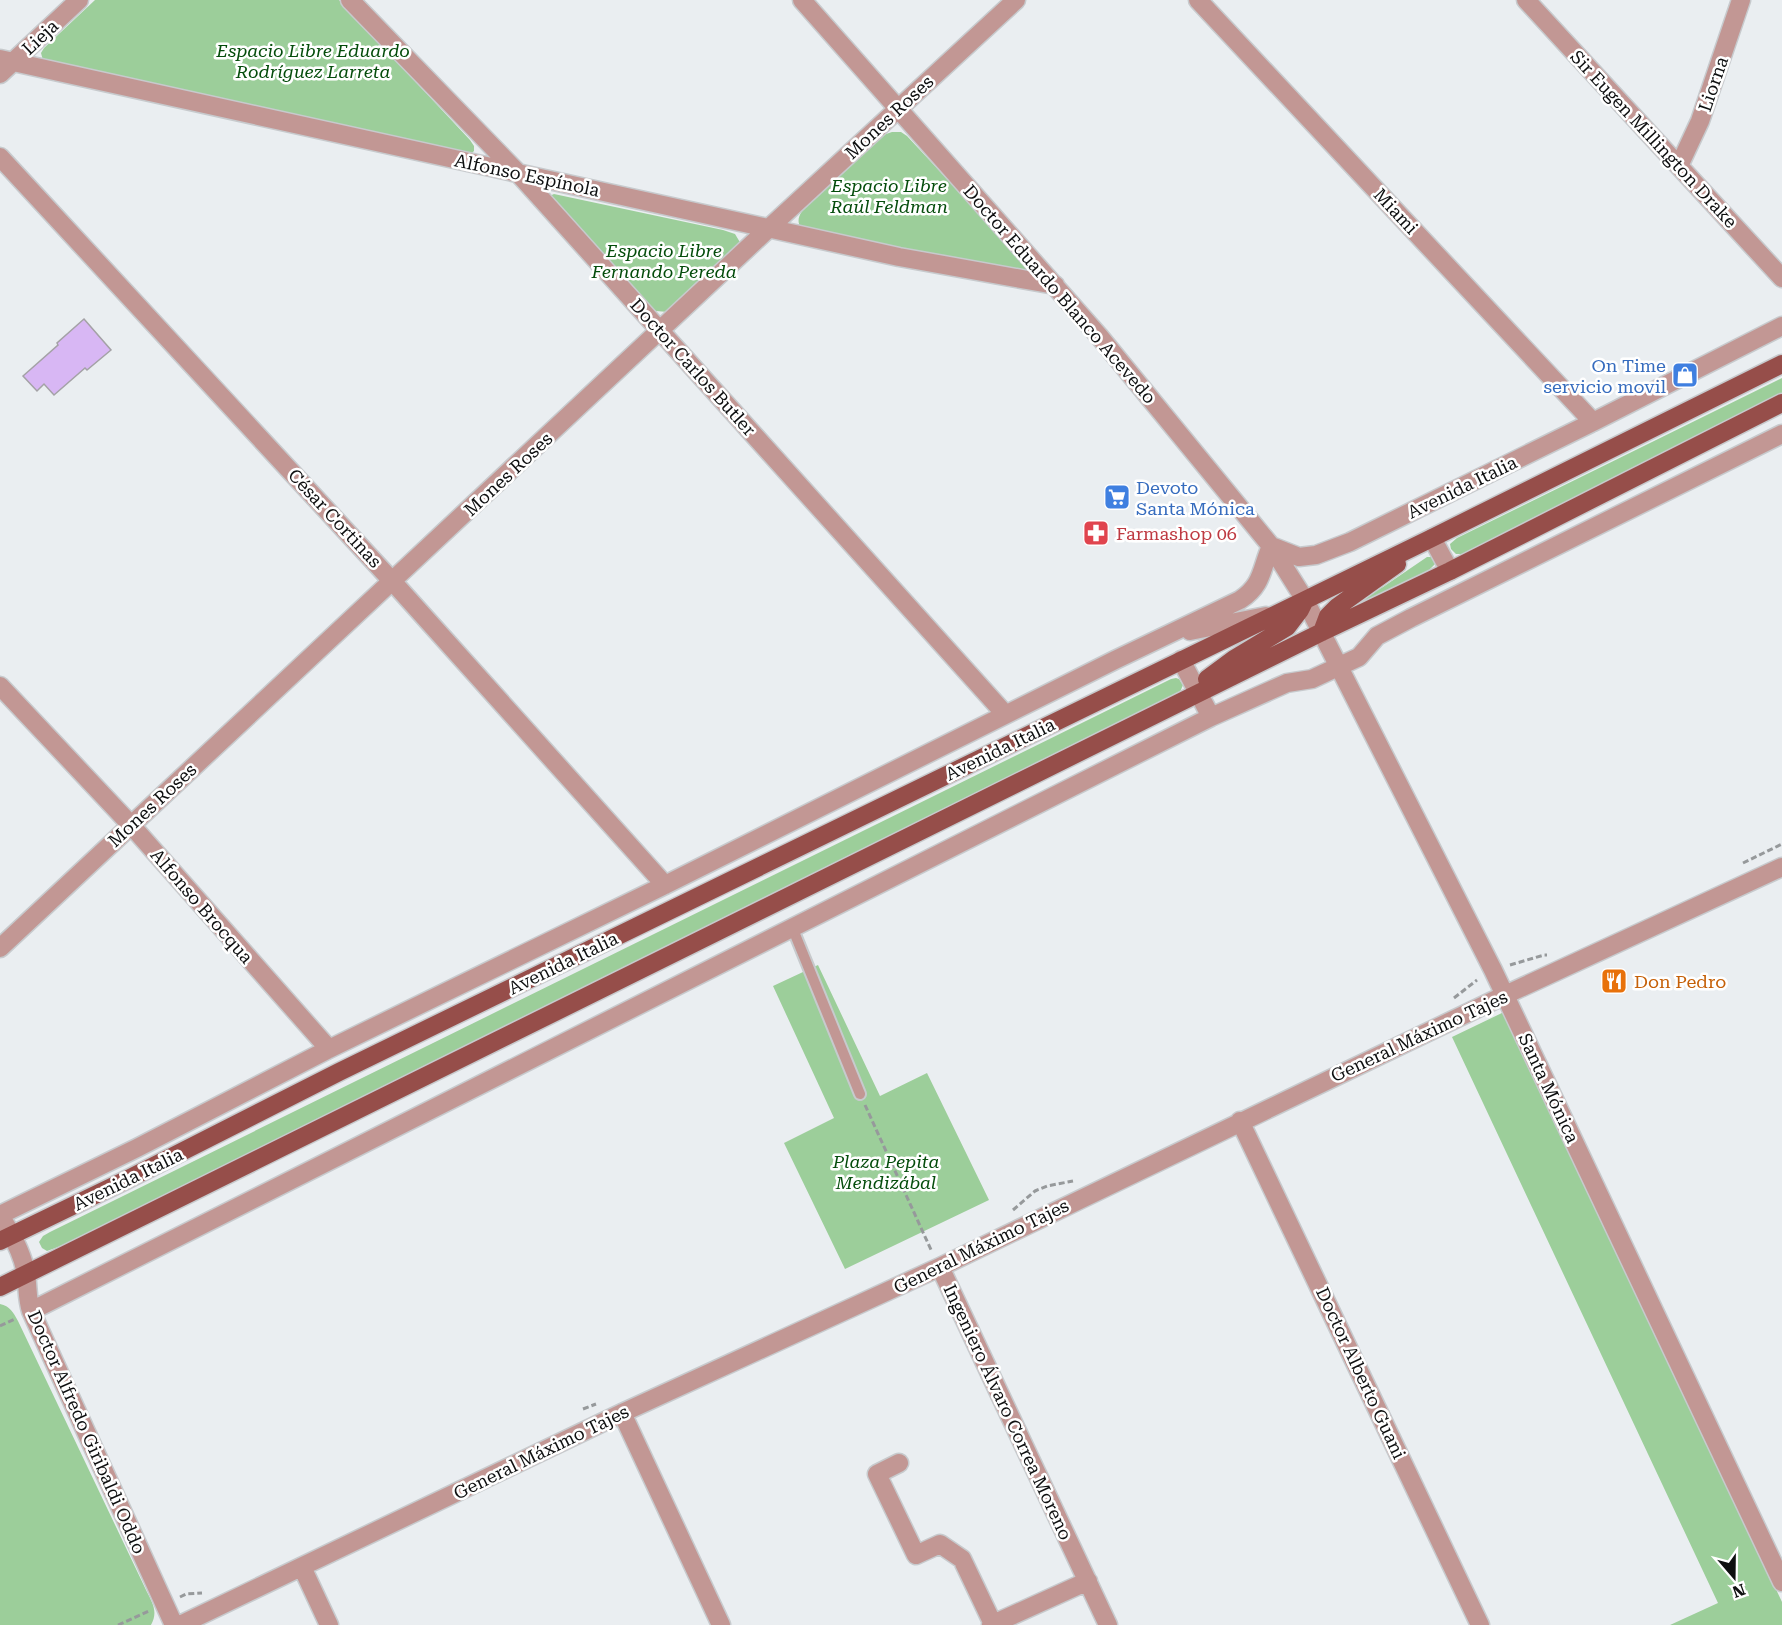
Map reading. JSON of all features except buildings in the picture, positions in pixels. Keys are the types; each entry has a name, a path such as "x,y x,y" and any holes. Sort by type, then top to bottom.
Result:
{"main road":[{"name":"Avenida Italia","path":"6,1238 137,1175 349,1067 1432,538 1782,364"},
{"path":"0,1287 1198,693 1450,571 1782,403"},
{"path":"1322,632 1328,616 1336,607 1432,538"},
{"path":"1198,693 1201,685 1208,678 1234,659 1287,627 1305,600"}],"street":[{"name":"Lieja","path":"0,74 7,60 79,0"},
{"name":"Doctor Carlos Butler","path":"350,0 518,173 1005,714"},
{"name":"Doctor Eduardo Blanco Acevedo","path":"802,0 1107,345 1270,546 1305,600"},
{"name":"Mones Roses","path":"0,948 769,228 1016,0"},
{"name":"Miami","path":"1198,0 1593,422"},
{"name":"Sir Eugen Millington Drake","path":"1526,0 1782,278"},
{"name":"Liorna","path":"1678,166 1700,121 1741,0"},
{"name":"Alfonso Espínola","path":"7,60 899,257 1055,285"},
{"name":"César Cortinas","path":"0,157 393,582 665,885"},
{"name":"Avenida Italia","path":"0,1216 329,1049 1240,600 1251,593 1261,576 1270,546 1299,557 1316,555 1350,542 1782,326"},
{"path":"31,1311 1211,717 1287,683 1312,679 1359,657 1377,636 1411,618 1782,434"},
{"name":"Avenida Italia","path":"1432,538 1450,571"},
{"name":"Santa Mónica","path":"1305,600 1505,995 1782,1582"},
{"name":"Avenida Italia","path":"1164,636 1274,614"},
{"path":"1115,660 1128,687"},
{"path":"1181,660 1211,717"},
{"name":"Alfonso Brocqua","path":"0,686 131,825 329,1049"},
{"path":"1105,740 1118,764"},
{"name":"General Máximo Tajes","path":"180,1625 622,1413 940,1267 1505,995 1782,867"},
{"path":"780,901 792,927"},
{"name":"Doctor Alberto Guani","path":"1240,1121 1480,1625"},
{"name":"Doctor Alfredo Giribaldi Oddo","path":"0,1216 6,1238 26,1275 27,1297 31,1311 174,1625"},
{"name":"Ingeniero Álvaro Correa Moreno","path":"940,1267 1108,1625"},
{"path":"622,1413 721,1625"},
{"path":"899,1463 877,1474 916,1555 940,1544 962,1559 992,1624 1088,1581"},
{"path":"302,1567 329,1625"}],"lane":[{"path":"792,927 860,1094"}],"path":[{"name":"Ingeniero Álvaro Correa Moreno","path":"860,1094 930,1250 940,1267"}],"green space":[{"name":"Espacio Libre Eduardo Rodríguez Larreta","path":"95,0 339,0 470,140 474,151 470,155 44,64 41,53 44,48"},
{"name":"Espacio Libre Raúl Feldman","path":"901,132 907,136 1023,261 1030,269 1029,271 991,268 801,228 799,219 808,204 883,135"},
{"name":"Espacio Libre Fernando Pereda","path":"554,194 723,230 735,234 741,244 668,312 656,311 547,197"},
{"path":"1782,378 1782,397 1474,549 1456,554 1451,549 1450,544 1457,538"},
{"path":"1427,557 1434,559 1435,564 1429,570 1342,613 1363,597 1383,587"},
{"path":"1176,678 1183,685 1180,692 61,1246 47,1251 39,1242 50,1232"},
{"name":"Plaza Pepita Mendizábal","path":"818,965 880,1096 927,1073 989,1200 845,1269 784,1143 834,1118 773,986"},
{"path":"1504,1012 1782,1602 1782,1625 1670,1625 1718,1603 1452,1037"},
{"path":"0,1304 9,1308 18,1321 151,1600 154,1612 151,1625 0,1625"}],"place":[{"name":"On Time servicio movil","path":"1685,375"},
{"name":"Devoto Santa Mónica","path":"1117,497"},
{"name":"Farmashop 06","path":"1096,533"},
{"name":"Don Pedro","path":"1614,981"}]}
